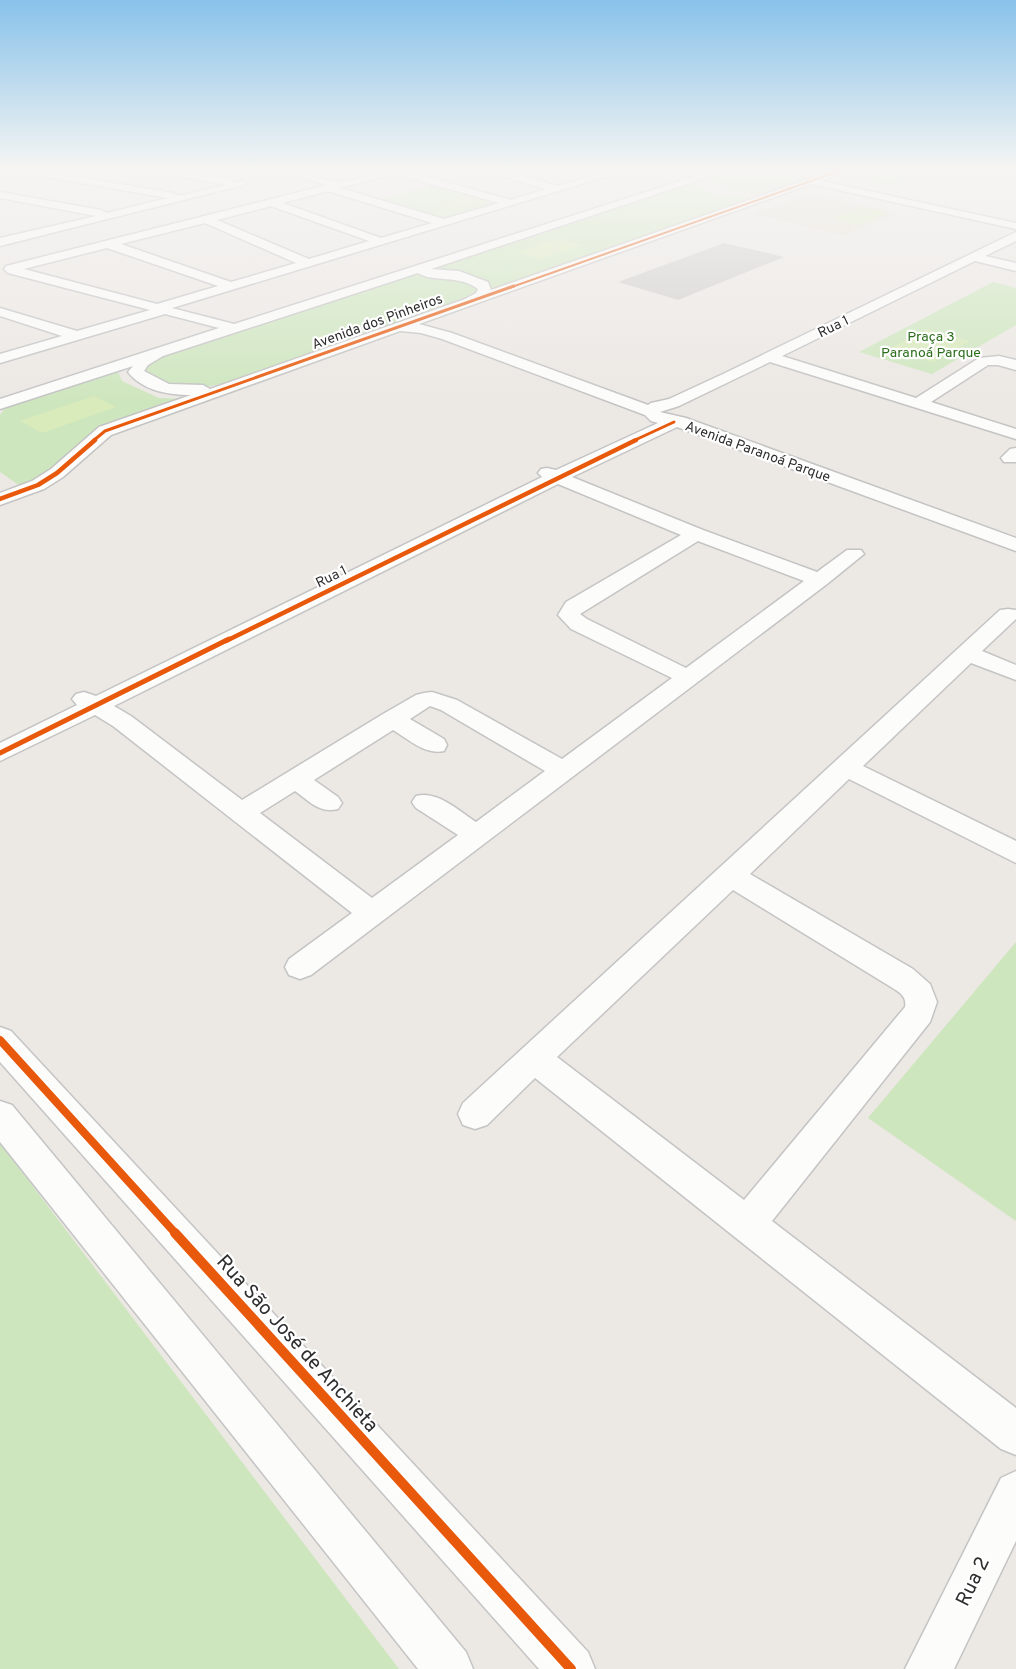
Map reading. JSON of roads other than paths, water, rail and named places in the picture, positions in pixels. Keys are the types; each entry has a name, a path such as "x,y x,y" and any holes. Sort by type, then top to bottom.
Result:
{"street":[{"path":"5,268 89,247"},
{"path":"116,247 231,286"},
{"path":"270,247 307,263"},
{"path":"0,359 360,247"},
{"path":"0,404 484,247"},
{"name":"Avenida dos Pinheiros","path":"0,499 38,485 57,473 105,431 623,247"},
{"name":"Rua 1","path":"0,753 86,701 548,473 770,357 995,247"},
{"name":"Rua 1","path":"666,413 692,419 695,412 787,362 1016,250"},
{"path":"975,257 1016,267"},
{"path":"5,268 234,328"},
{"path":"390,277 425,272 459,274 474,279 485,289 482,296 467,301"},
{"path":"9,285 35,276"},
{"path":"0,312 76,336"},
{"name":"Avenida Paranoá Parque","path":"435,312 445,323 666,413"},
{"name":"Avenida Paranoá Parque","path":"398,327 422,329 447,336 666,413 1016,545"},
{"path":"168,349 143,363 136,372 148,383 184,391 237,383"},
{"path":"770,357 1016,434"},
{"path":"919,404 984,361 999,360 1016,365"},
{"name":"Avenida Paranoá Parque","path":"695,412 1016,529"},
{"path":"548,473 696,534 820,580"},
{"path":"689,678 579,624 569,615 574,607 696,534"},
{"path":"300,967 855,554"},
{"path":"475,1114 1008,615"},
{"path":"967,653 1016,673"},
{"path":"241,813 424,700 441,701 564,771"},
{"path":"86,701 122,721 372,914"},
{"name":"Rua 1","path":"0,732 86,701"},
{"path":"392,719 435,745"},
{"path":"845,767 1016,853"},
{"path":"295,779 329,803"},
{"path":"425,802 477,835"},
{"path":"730,875 902,978 915,987 922,996 923,1004 919,1013 747,1224"},
{"name":"Rua São José de Anchieta","path":"0,1040 571,1669"},
{"path":"535,1059 1016,1434"},
{"path":"0,1116 449,1669"},
{"name":"Rua 2","path":"928,1669 1016,1493"}],"park label":[{"name":"Praça 3 Paranoá Parque","path":"931,344"}]}
